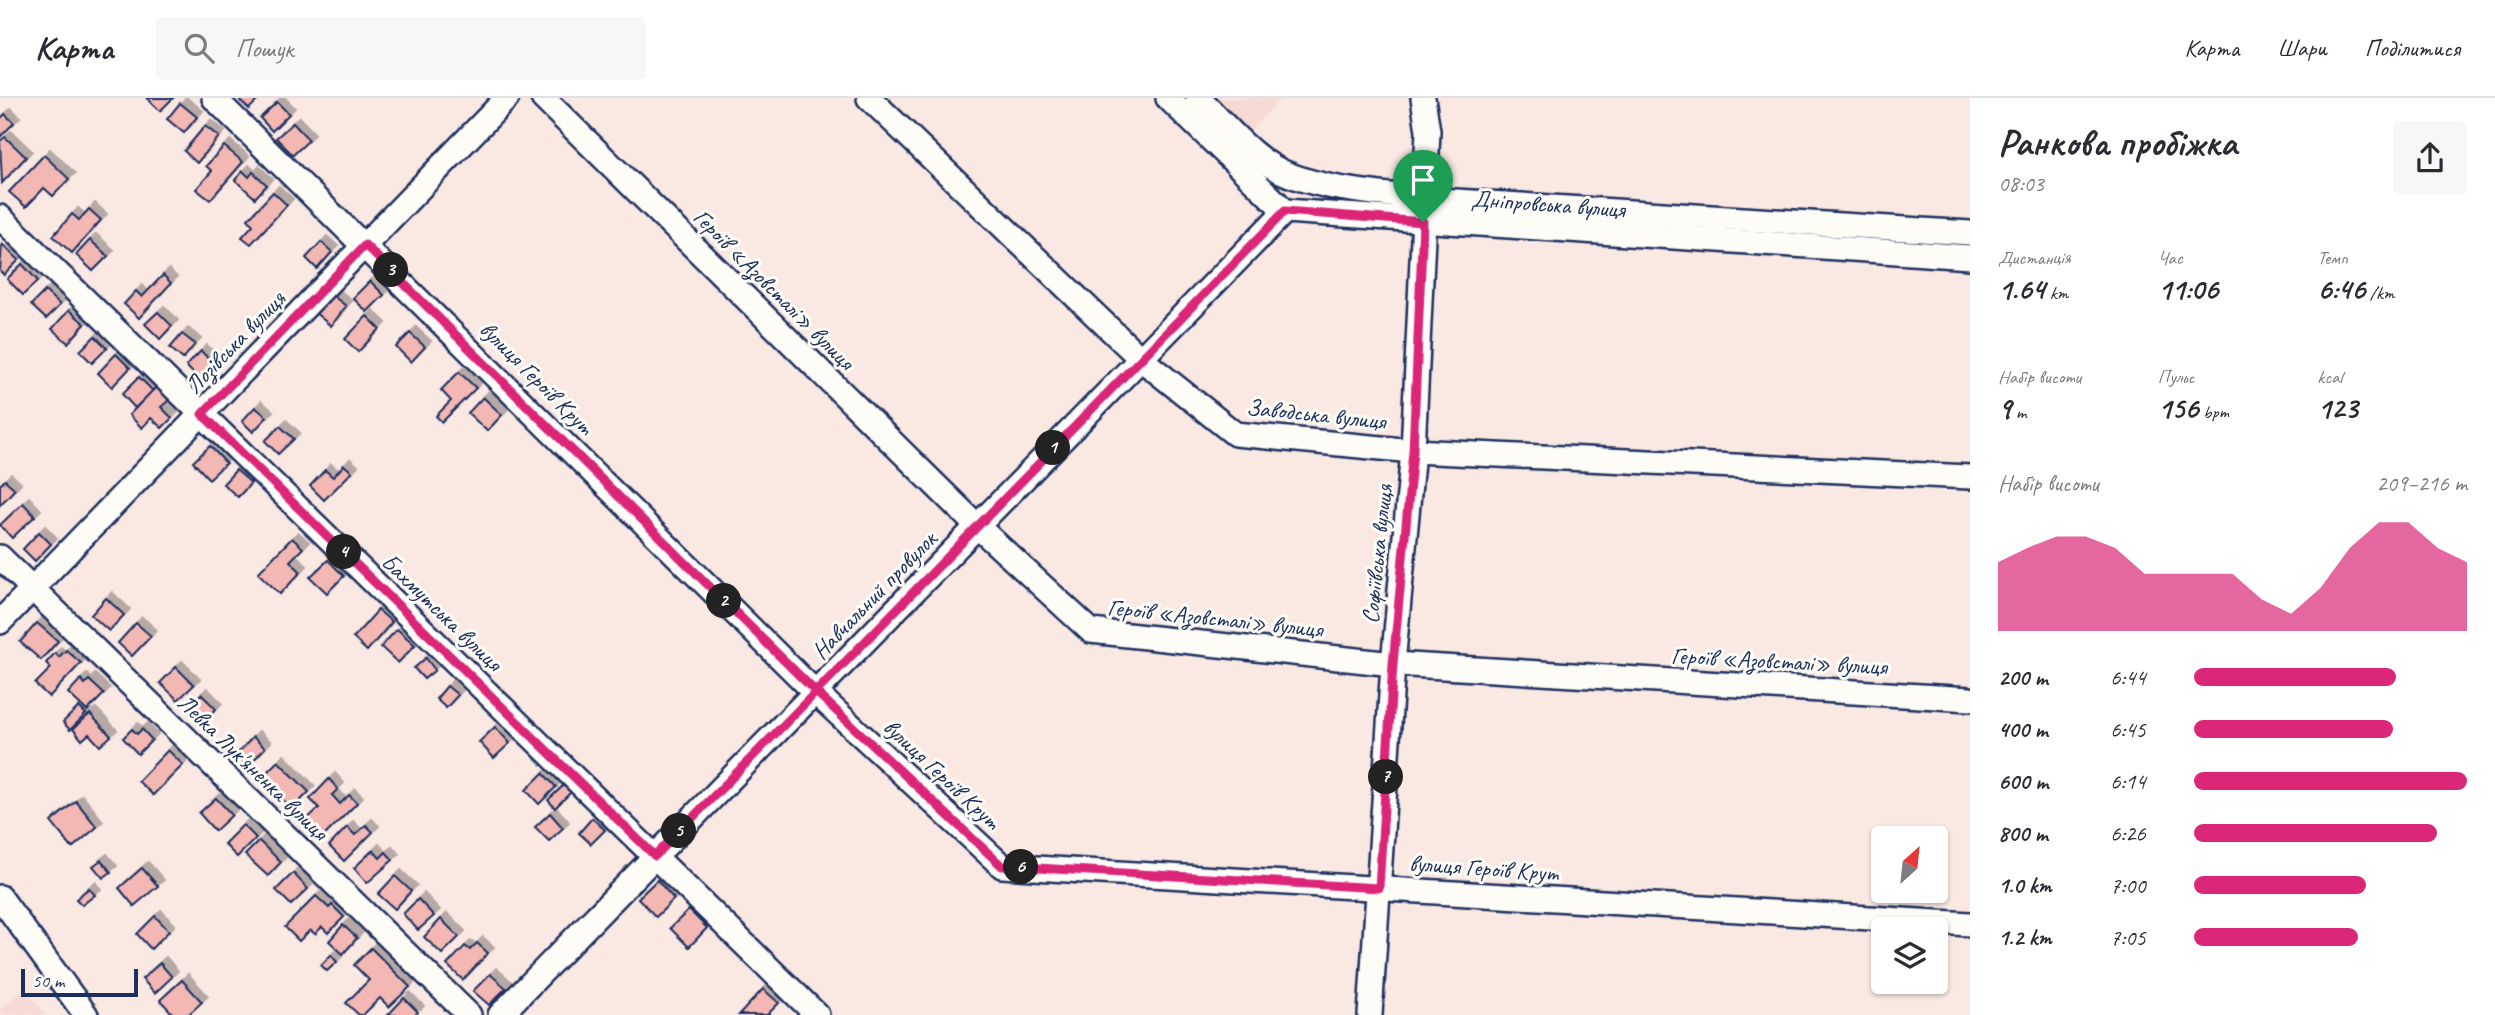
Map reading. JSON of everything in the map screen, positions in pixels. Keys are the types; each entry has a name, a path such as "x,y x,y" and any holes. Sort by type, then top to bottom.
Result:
{"street":[{"name":"вулиця Героїв Крут","path":"214,98 816,692 1002,866 1970,924"},
{"name":"Лозівська вулиця","path":"0,622 507,98"},
{"name":"Героїв «Азовсталі» вулиця","path":"544,98 977,526 1091,631 1393,664 1970,699"},
{"name":"Заводська вулиця","path":"869,98 1141,359 1235,434 1413,451 1970,477"},
{"path":"1168,98 1285,211"},
{"name":"Дніпровська вулиця","path":"1198,98 1257,155 1288,175 1346,188 1423,211 1970,257"},
{"name":"Софіївська вулиця","path":"1370,1015 1393,664 1413,451 1428,131 1423,98"},
{"name":"Навчальний провулок","path":"500,1015 1285,211"},
{"name":"Дніпровська вулиця","path":"1285,211 1423,211 1970,233"},
{"name":"Бахмутська вулиця","path":"0,218 817,1015"},
{"name":"Левка Лук'яненка вулиця","path":"0,557 469,1015"},
{"path":"0,897 86,1015"}],"shaded area":[{"path":"1201,98 1282,98 1242,139"},
{"path":"26,989 45,1015 0,1015 0,1008"}],"building":[{"path":"147,98 173,98 160,111"},
{"path":"243,98 260,98 249,109 240,101"},
{"path":"277,102 289,114 272,131 260,118"},
{"path":"180,103 197,117 184,133 167,119"},
{"path":"5,114 14,123 0,137 0,119"},
{"path":"293,123 309,140 293,155 276,138"},
{"path":"205,126 219,137 197,163 184,151"},
{"path":"5,137 26,157 2,183 0,141"},
{"path":"224,146 243,162 210,200 196,189 212,171 206,166"},
{"path":"44,155 69,179 53,196 44,188 26,207 9,192"},
{"path":"243,171 249,177 253,172 267,185 255,198 235,180"},
{"path":"273,192 287,205 251,244 242,237 253,225 248,219"},
{"path":"89,209 101,220 72,253 53,236 72,214 79,220"},
{"path":"90,240 108,256 93,271 76,255"},
{"path":"321,242 332,252 317,269 306,258"},
{"path":"2,244 19,260 4,275 0,271"},
{"path":"22,264 38,281 23,295 7,279"},
{"path":"163,275 171,283 139,318 124,304 136,291 142,297"},
{"path":"370,281 384,295 367,312 353,298"},
{"path":"45,291 60,305 46,319 31,305"},
{"path":"328,292 346,306 331,326 313,311"},
{"path":"69,310 85,324 68,343 52,329"},
{"path":"158,312 172,326 160,339 145,324"},
{"path":"367,316 380,329 358,352 345,339"},
{"path":"410,333 425,347 411,362 396,347"},
{"path":"182,334 195,344 183,359 170,348"},
{"path":"95,336 107,348 92,363 80,351"},
{"path":"201,351 217,367 202,382 186,366"},
{"path":"116,354 130,368 112,387 98,373"},
{"path":"459,372 476,388 442,422 436,416 451,401 441,390"},
{"path":"139,377 153,391 135,408 122,394"},
{"path":"156,387 169,400 161,407 172,418 162,428 151,418 142,428 129,415"},
{"path":"483,397 502,415 487,431 468,413"},
{"path":"255,407 267,417 253,432 242,421"},
{"path":"280,426 294,439 278,454 265,441"},
{"path":"210,446 226,463 209,479 193,462"},
{"path":"344,465 352,472 324,500 310,486 325,470 333,477"},
{"path":"236,470 251,483 238,497 223,484"},
{"path":"5,480 15,489 0,505 0,485"},
{"path":"23,503 35,516 12,538 0,525"},
{"path":"39,532 51,544 35,561 23,549"},
{"path":"292,538 303,548 290,561 301,572 280,594 258,573"},
{"path":"328,560 344,576 327,593 310,577"},
{"path":"106,598 124,615 109,631 91,615"},
{"path":"378,610 392,622 367,651 353,638"},
{"path":"37,623 58,641 41,660 20,642"},
{"path":"136,623 151,636 132,656 118,643"},
{"path":"397,629 415,645 398,663 381,647"},
{"path":"66,650 81,663 49,697 35,684 51,668 46,663 55,653 59,657"},
{"path":"426,658 435,670 424,679 414,668"},
{"path":"176,667 194,685 178,700 160,683"},
{"path":"81,679 85,684 89,680 104,694 87,711 68,693"},
{"path":"447,686 458,695 446,708 436,699"},
{"path":"201,694 216,709 203,723 188,707"},
{"path":"79,707 86,714 70,730 63,722"},
{"path":"90,714 111,736 100,746 89,734 82,740 73,729"},
{"path":"495,727 510,743 494,758 479,742"},
{"path":"132,729 137,734 142,729 152,740 138,754 123,738"},
{"path":"253,737 265,748 248,766 236,755"},
{"path":"168,750 183,765 153,795 138,781"},
{"path":"278,761 309,792 292,809 261,778"},
{"path":"543,773 556,787 539,804 526,790"},
{"path":"329,779 338,789 332,795 340,804 349,795 357,803 320,840 303,823 319,808 310,799"},
{"path":"564,785 571,792 555,808 548,800"},
{"path":"216,798 232,815 215,831 199,813"},
{"path":"76,801 97,827 72,848 51,822"},
{"path":"550,813 563,828 549,841 535,827"},
{"path":"592,818 605,830 591,844 579,833"},
{"path":"243,825 256,838 237,857 224,844"},
{"path":"366,825 373,832 344,861 329,846 347,827 355,835"},
{"path":"259,841 281,862 268,876 245,855"},
{"path":"373,850 380,858 386,852 393,860 367,883 354,868"},
{"path":"101,860 111,872 103,878 93,866"},
{"path":"142,868 158,886 134,906 119,888"},
{"path":"293,873 308,889 291,905 276,890"},
{"path":"395,876 411,891 395,909 378,894"},
{"path":"657,880 674,899 656,917 638,898"},
{"path":"89,888 95,895 82,905 76,899"},
{"path":"316,896 329,908 332,905 344,917 328,933 322,927 315,934 310,930 299,941 285,927"},
{"path":"418,899 434,916 418,930 403,914"},
{"path":"689,910 707,928 689,947 670,928"},
{"path":"155,916 169,931 151,949 137,934"},
{"path":"441,919 459,937 442,954 424,937"},
{"path":"343,925 357,938 343,954 329,941"},
{"path":"477,943 488,953 463,980 447,965 465,946 470,950"},
{"path":"371,948 410,987 389,1007 380,998 363,1015 359,1015 346,1003 369,980 354,965"},
{"path":"331,955 337,962 327,971 321,965"},
{"path":"160,963 172,977 155,993 142,979"},
{"path":"490,974 506,988 489,1005 473,991"},
{"path":"182,980 202,1002 188,1015 174,1015 160,1000"},
{"path":"763,989 779,1003 767,1015 739,1015"},
{"path":"404,998 418,1012 415,1015 388,1015"}],"route":[{"path":"1423,222 1285,211 816,692 365,245 202,414 655,856 816,692 1002,866 1379,888 1393,664 1413,451 1423,222"}]}
